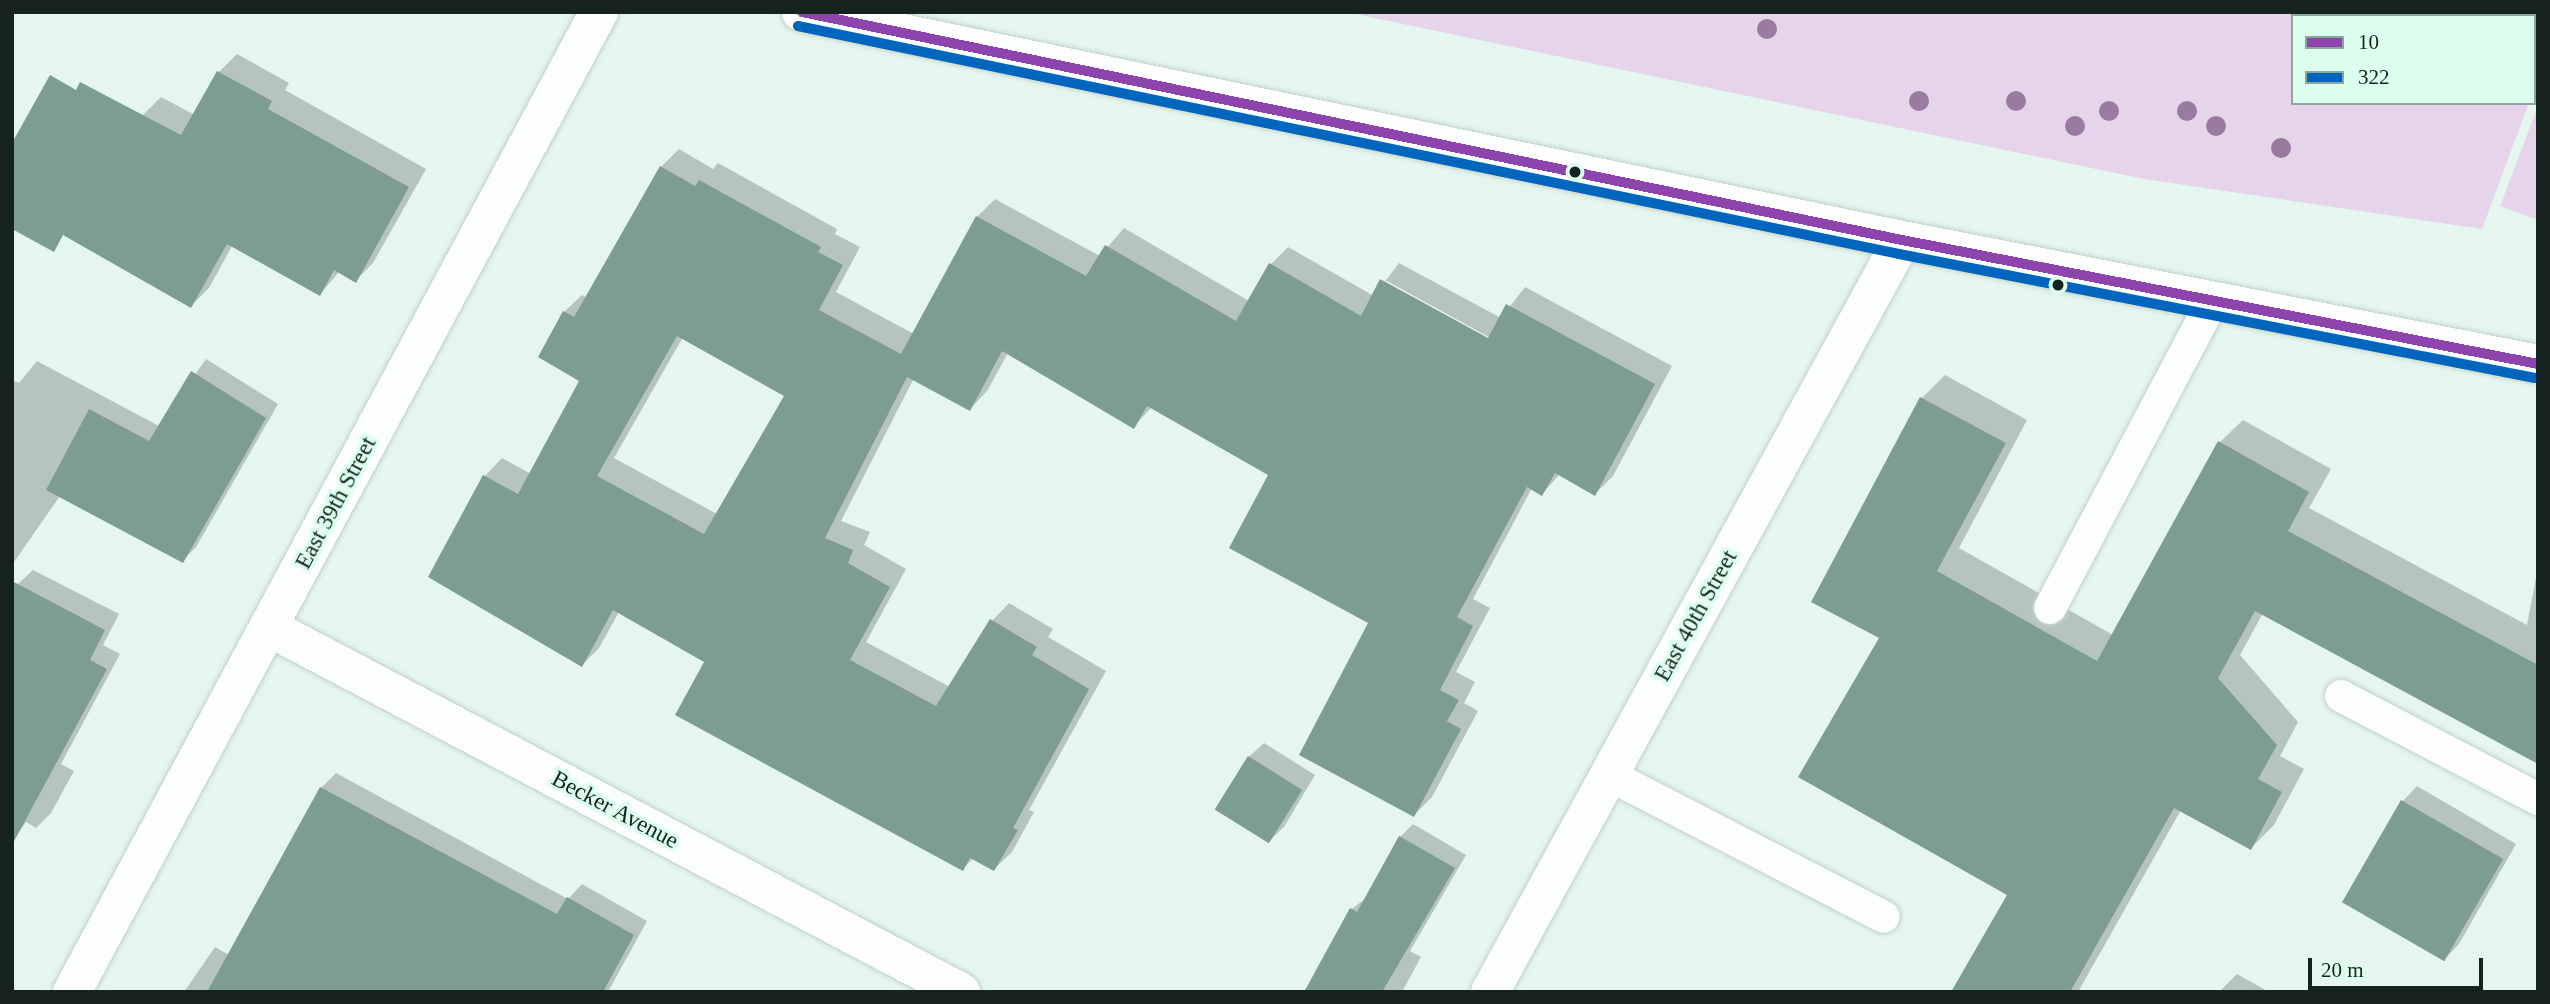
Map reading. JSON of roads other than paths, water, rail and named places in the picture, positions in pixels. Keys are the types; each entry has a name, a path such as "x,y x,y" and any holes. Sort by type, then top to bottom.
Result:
{"street":[{"name":"East 39th Street","path":"72,992 270,628 598,12"},
{"path":"801,12 1902,240 2538,364"},
{"name":"East 40th Street","path":"1490,992 1902,240"},
{"name":"Becker Avenue","path":"270,628 961,992"}],"lane":[{"path":"2050,608 2213,300"},
{"path":"2341,696 2538,799"},
{"path":"1609,775 1884,917"}]}
